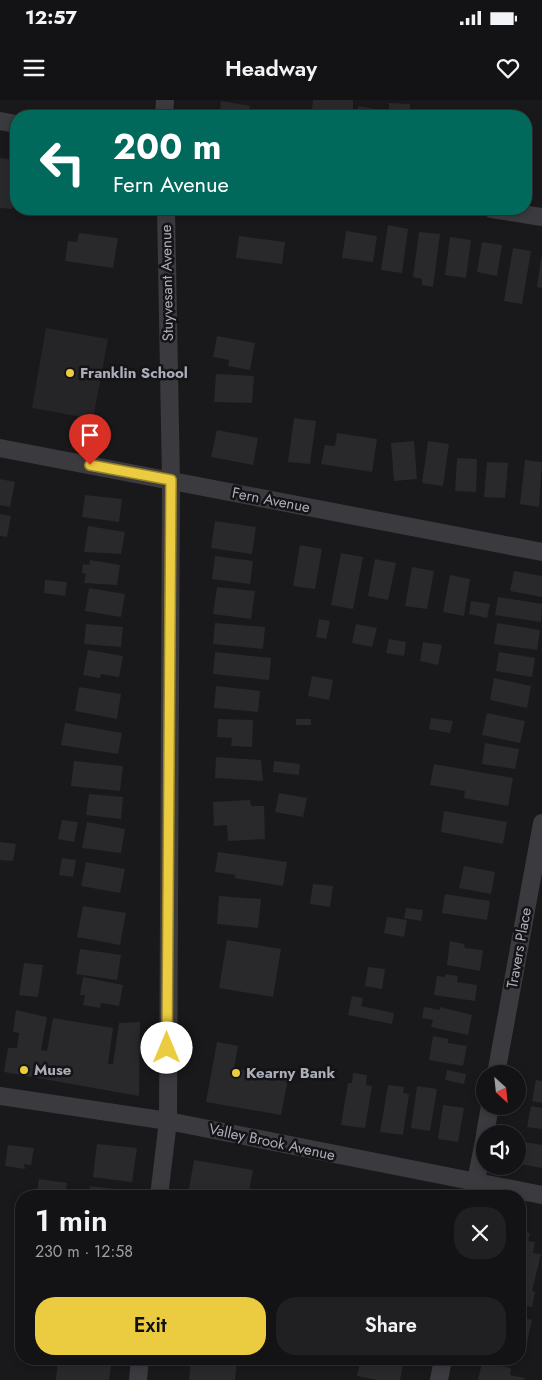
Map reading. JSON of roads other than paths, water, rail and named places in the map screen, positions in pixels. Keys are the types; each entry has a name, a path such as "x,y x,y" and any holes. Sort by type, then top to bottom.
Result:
{"street":[{"name":"Stuyvesant Avenue","path":"160,1190 168,1121 169,502 171,480 166,215"},
{"path":"525,215 542,218"},
{"name":"Fern Avenue","path":"0,448 542,552"},
{"name":"Travers Place","path":"498,1065 542,823"},
{"name":"Valley Brook Avenue","path":"0,1096 168,1121 475,1190"},
{"path":"475,1190 478,1175"},
{"name":"Valley Brook Avenue","path":"526,1195 542,1196"},
{"path":"138,1380 139,1365"},
{"path":"439,1380 442,1365"}],"place":[{"name":"Franklin School","path":"70,373"},
{"name":"Muse","path":"24,1070"},
{"name":"Kearny Bank","path":"236,1073"}]}
